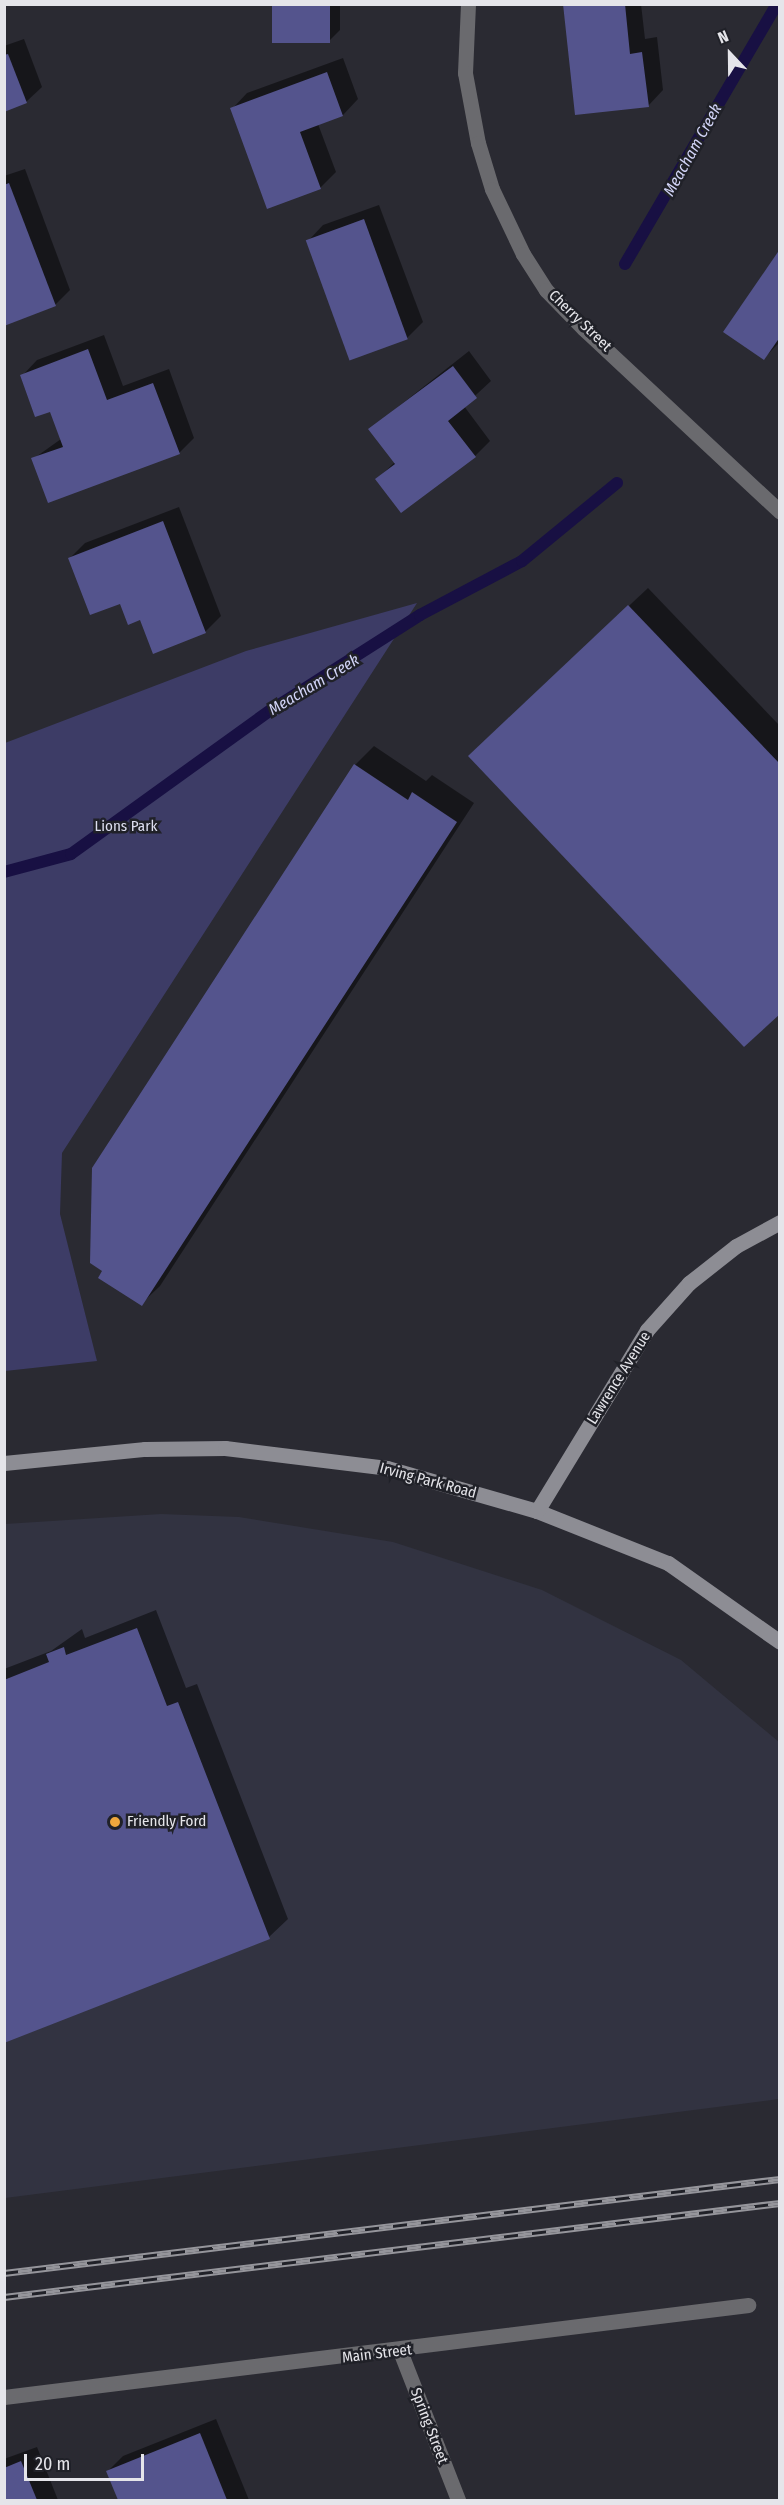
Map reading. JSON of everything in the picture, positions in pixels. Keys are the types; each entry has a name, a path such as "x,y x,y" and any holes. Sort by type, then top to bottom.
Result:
{"main road":[{"name":"Lawrence Avenue","path":"537,1511 647,1330 689,1283 736,1246 780,1222"},
{"name":"Irving Park Road","path":"4,1463 145,1449 260,1451 387,1468 537,1511 668,1563 780,1642"}],"street":[{"name":"Cherry Street","path":"468,4 465,73 478,143 492,189 523,254 546,290 584,329 780,512"},
{"name":"Main Street","path":"4,2397 400,2351 748,2305"},
{"name":"Spring Street","path":"400,2351 458,2500"}],"shaded area":[{"path":"161,1514 239,1517 393,1542 542,1590 681,1660 779,1742 779,2099 5,2198 5,1524"}],"green space":[{"name":"Lions Park","path":"417,603 62,1153 60,1214 97,1361 5,1371 5,743 246,651"}],"building":[{"path":"272,4 330,4 330,43 272,43"},
{"path":"563,4 625,4 630,54 642,52 649,107 575,115"},
{"path":"8,54 27,103 4,112 4,55"},
{"path":"327,72 343,116 300,132 321,189 267,209 230,108"},
{"path":"9,183 56,306 4,326 4,185"},
{"path":"364,219 408,339 350,360 306,240"},
{"path":"780,249 780,337 764,360 723,332"},
{"path":"88,349 107,400 153,383 180,454 48,503 31,458 63,447 50,412 35,417 20,375"},
{"path":"453,366 477,398 448,421 476,457 401,513 375,479 395,464 368,429"},
{"path":"163,521 206,633 153,654 140,620 128,625 120,604 90,615 68,558"},
{"path":"628,605 780,764 780,1014 744,1047 468,756"},
{"path":"354,764 408,800 412,792 457,822 142,1306 98,1278 102,1271 90,1263 92,1168"},
{"name":"Friendly Ford","path":"137,1628 167,1706 178,1702 270,1939 4,2043 4,1680 49,1662 46,1654 64,1647 66,1655"},
{"path":"200,2433 227,2500 118,2500 106,2471"},
{"path":"21,2461 37,2500 4,2500 4,2468"}],"waterway":[{"name":"Meacham Creek","path":"625,264 777,4"},
{"name":"Meacham Creek","path":"4,872 71,854 271,710 420,615 522,561 617,483"}],"railway":[{"path":"4,2273 780,2179"},
{"path":"4,2297 780,2203"}],"place":[{"name":"Friendly Ford","path":"115,1822"}]}
